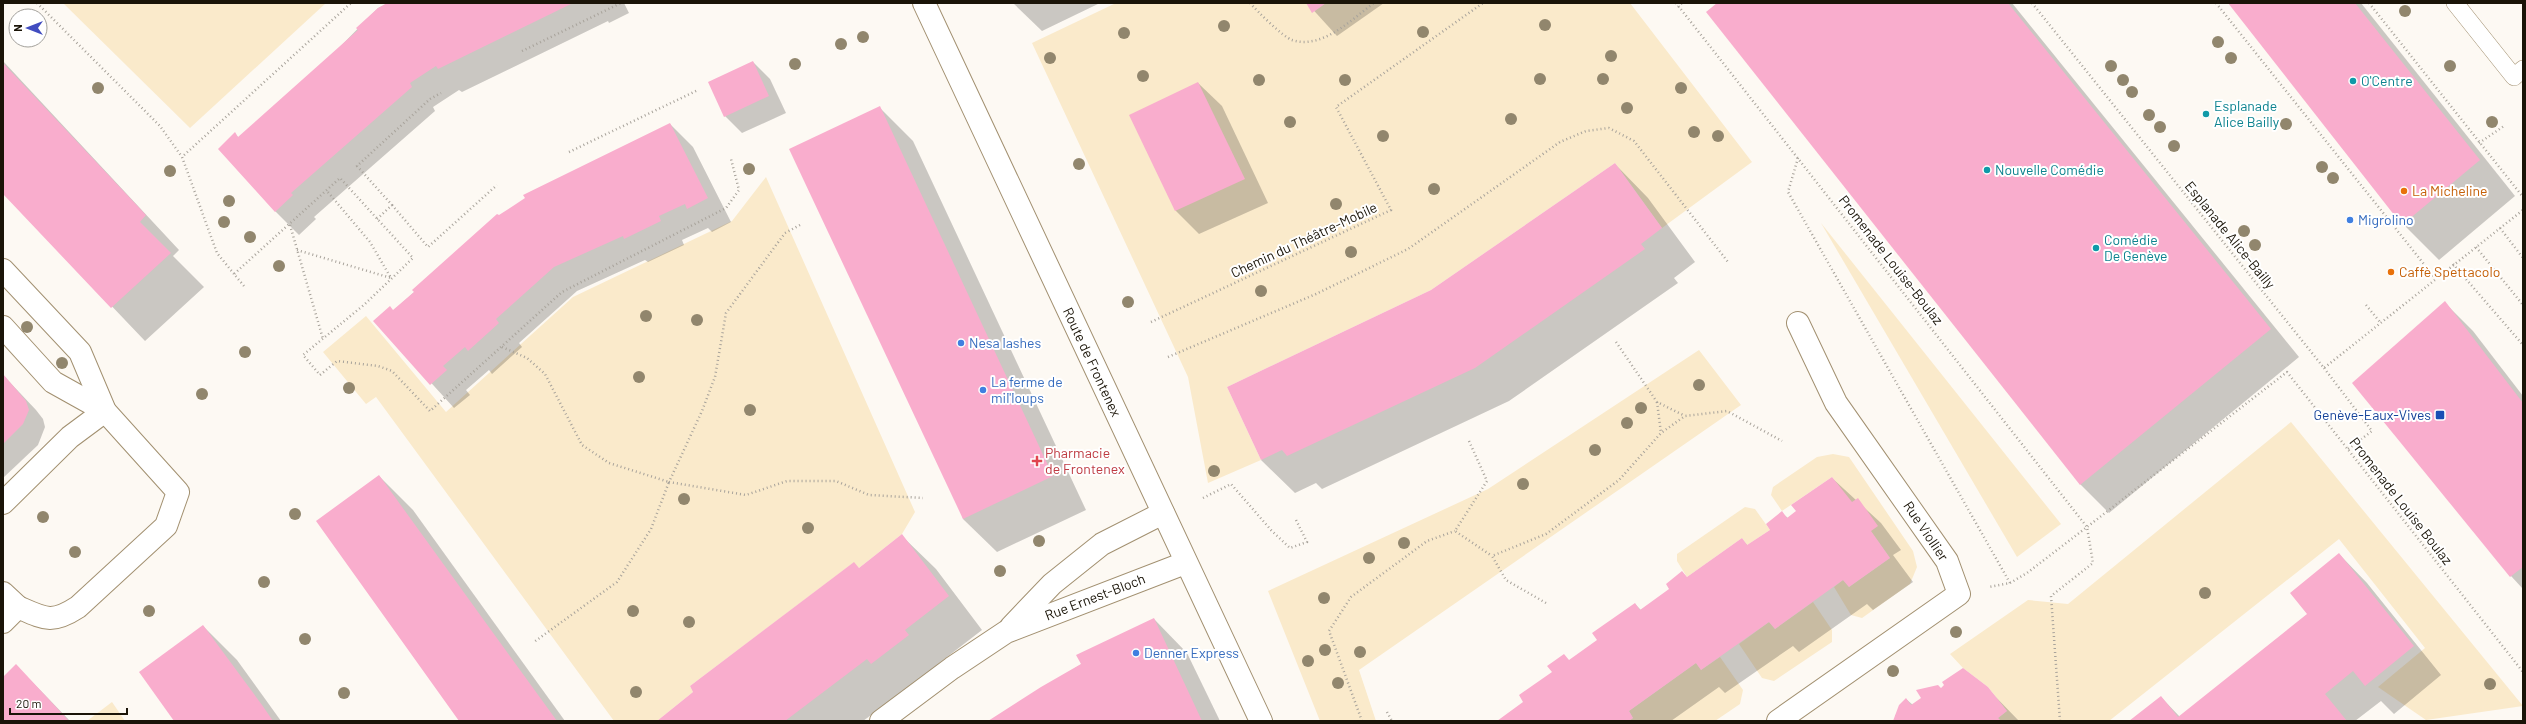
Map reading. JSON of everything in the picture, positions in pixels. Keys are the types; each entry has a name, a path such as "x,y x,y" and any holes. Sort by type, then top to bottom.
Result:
{"street":[{"name":"Route de Frontenex","path":"924,3 1185,563 1261,721"},
{"path":"3,270 80,352 105,411"},
{"name":"Rue Viollier","path":"1798,323 1836,403 1947,561 1959,594"},
{"path":"3,327 53,382 105,411 178,492 166,526 78,607 62,617 43,618 8,607"},
{"path":"3,503 70,437 105,411"},
{"name":"Rue Ernest-Bloch","path":"881,721 952,668 1006,632 1052,584 1102,544 1163,513"},
{"name":"Rue Ernest-Bloch","path":"1006,632 1185,563"},
{"path":"1778,721 1959,594"}],"lane":[{"path":"2455,3 2514,77 2523,69"}],"path":[{"path":"37,3 160,126 182,157 217,253 244,286"},
{"path":"182,157 351,3"},
{"path":"522,51 621,3"},
{"path":"1250,3 1292,40 1315,41 1333,33 1374,3"},
{"name":"Chemin du Théâtre-Mobile","path":"1152,322 1391,210 1336,107 1483,3"},
{"name":"Promenade Louise-Boulaz","path":"1676,3 1799,157 2087,527"},
{"path":"1678,7 1682,3"},
{"name":"Esplanade Alice-Bailly","path":"2032,3 2324,368 2372,431 2348,449"},
{"path":"2216,3 2435,278"},
{"path":"2368,3 2523,197"},
{"path":"569,152 698,90"},
{"path":"442,93 430,99 357,166 428,246 497,185"},
{"path":"2479,143 2504,126"},
{"path":"1168,357 1316,294 1408,249 1560,142 1586,131 1609,128 1634,141 1728,262"},
{"path":"1799,157 1788,192 2010,583"},
{"path":"234,274 290,225 340,178 413,258 323,339 303,355 320,375 337,361 378,366 392,371 430,410 562,292 726,208 739,190 731,159"},
{"path":"327,191 370,242 392,278"},
{"path":"377,219 392,205"},
{"path":"2324,368 2435,278 2523,210"},
{"path":"290,225 323,339"},
{"path":"534,642 617,582 651,529 669,482 702,411 715,377 726,313 785,232 800,225"},
{"path":"2500,228 2523,258"},
{"path":"2476,246 2523,305"},
{"path":"297,250 392,278"},
{"path":"2453,264 2523,345"},
{"path":"2366,305 2380,322"},
{"path":"1616,342 1657,402 1661,433"},
{"path":"502,347 527,358 545,374 582,445 609,463 669,482 746,495 787,481 836,481 869,495 923,498"},
{"name":"Promenade Louise Boulaz","path":"2087,527 2287,372 2523,672"},
{"path":"1657,402 1685,416"},
{"path":"1492,556 1546,534 1619,480 1661,433 1685,416 1727,411 1782,441"},
{"path":"1362,721 1329,631 1351,597 1427,541 1455,531 1487,481 1469,441"},
{"path":"1203,498 1231,484 1271,530 1290,548 1307,542 1296,520"},
{"path":"1959,594 2010,583 2027,573 2087,527 2093,563 2051,596 2060,721"},
{"path":"1455,531 1492,556 1506,580 1546,603"},
{"path":"1387,712 1392,721"}],"shaded area":[{"path":"63,3 326,3 190,128"},
{"path":"1116,3 1306,3 1313,12 1326,3 1630,3 1752,162 1662,228 1615,163 1431,290 1227,387 1261,460 1208,483 1188,377 1032,43"},
{"path":"766,177 915,512 902,534 859,568 853,563 690,686 693,692 657,721 614,721 376,397 366,404 323,352 366,316 446,412 573,297 732,221"},
{"path":"1821,223 2061,524 2017,557"},
{"path":"1699,350 1741,405 1359,670 1376,721 1320,721 1268,591 1488,489"},
{"path":"2291,422 2523,706 2426,720 2378,687 2425,648 2339,539 2109,721 2001,721 1998,718 2007,711 1988,687 1963,668 1950,654 2028,600 2068,604"},
{"path":"1833,454 1849,457 1913,551 1917,567 1910,584 1862,618 1851,615 1834,587 1843,580 1849,587 1890,558 1832,477 1782,511 1771,495 1773,487 1817,457"},
{"path":"1745,507 1755,509 1770,530 1747,545 1742,538 1687,577 1677,561 1677,554"},
{"path":"1813,602 1832,630 1832,642 1774,681 1762,678 1739,644 1769,622 1775,629"},
{"path":"1720,657 1743,690 1740,704 1715,721 1629,721 1633,718 1629,711 1696,663 1701,670"},
{"path":"112,702 125,721 87,721"}],"building":[{"path":"387,3 573,3 438,69 436,66 410,83 412,87 291,193 293,195 275,212 218,149 235,132 238,137 358,30 356,28 378,8"},
{"path":"1306,3 1326,3 1312,13"},
{"name":"Nouvelle Comédie","path":"1717,3 2008,3 2271,329 2080,485 1706,12"},
{"name":"O'Centre","path":"2228,3 2355,3 2480,160 2402,225"},
{"path":"753,61 769,96 724,117 708,82"},
{"path":"3,63 146,215 140,222 171,253 111,308 3,194"},
{"path":"1198,82 1245,179 1175,211 1129,115"},
{"path":"880,106 1053,476 963,519 789,149"},
{"path":"670,123 708,198 687,209 685,204 659,216 661,221 624,239 623,236 554,267 496,319 499,323 468,351 465,347 443,366 447,370 430,385 373,321 390,306 393,310 414,292 412,290 497,214 499,215 525,198 523,195"},
{"path":"1615,163 1662,228 1641,244 1645,249 1475,368 1287,456 1282,450 1261,460 1227,387 1431,290"},
{"path":"2445,301 2523,403 2523,567 2510,577 2352,383"},
{"path":"3,374 26,401 29,410 23,424 3,444"},
{"path":"379,475 557,721 459,721 316,521"},
{"path":"1832,477 1852,502 1858,498 1878,526 1871,531 1890,558 1849,587 1843,580 1775,629 1769,622 1701,670 1696,663 1629,711 1633,718 1629,721 1497,721 1523,702 1519,695 1552,672 1547,666 1564,654 1569,660 1597,640 1592,633 1635,603 1640,610 1669,589 1666,584 1682,571 1687,577 1742,538 1747,545 1770,530 1766,524 1782,511 1787,518 1796,511 1791,505"},
{"path":"902,534 949,596 905,630 909,635 871,664 867,659 785,721 657,721 693,692 690,686 854,562 859,568"},
{"path":"2339,553 2414,646 2365,686 2353,671 2325,694 2347,721 2129,721 2161,696 2178,717 2307,614 2290,593"},
{"path":"1154,618 1202,721 988,721 1041,687 1081,664 1076,655"},
{"path":"203,625 273,721 174,721 139,672"},
{"path":"16,664 69,721 3,721 3,677"},
{"path":"1963,668 1988,687 2007,711 1998,718 2001,721 1893,721 1899,705 1906,698 1911,705 1921,698 1916,690 1938,685 1941,688 1944,685 1942,682"}],"place":[{"name":"O'Centre","path":"2353,81"},
{"name":"Esplanade Alice Bailly","path":"2206,114"},
{"name":"Nouvelle Comédie","path":"1987,170"},
{"name":"La Micheline","path":"2404,191"},
{"name":"Migrolino","path":"2350,220"},
{"name":"Comédie De Genève","path":"2096,248"},
{"name":"Caffè Spettacolo","path":"2391,272"},
{"name":"Nesa lashes","path":"961,343"},
{"name":"La ferme de mil'loups","path":"983,390"},
{"name":"Genève-Eaux-Vives","path":"2440,415"},
{"name":"Pharmacie de Frontenex","path":"1037,461"},
{"name":"Denner Express","path":"1136,653"}]}
